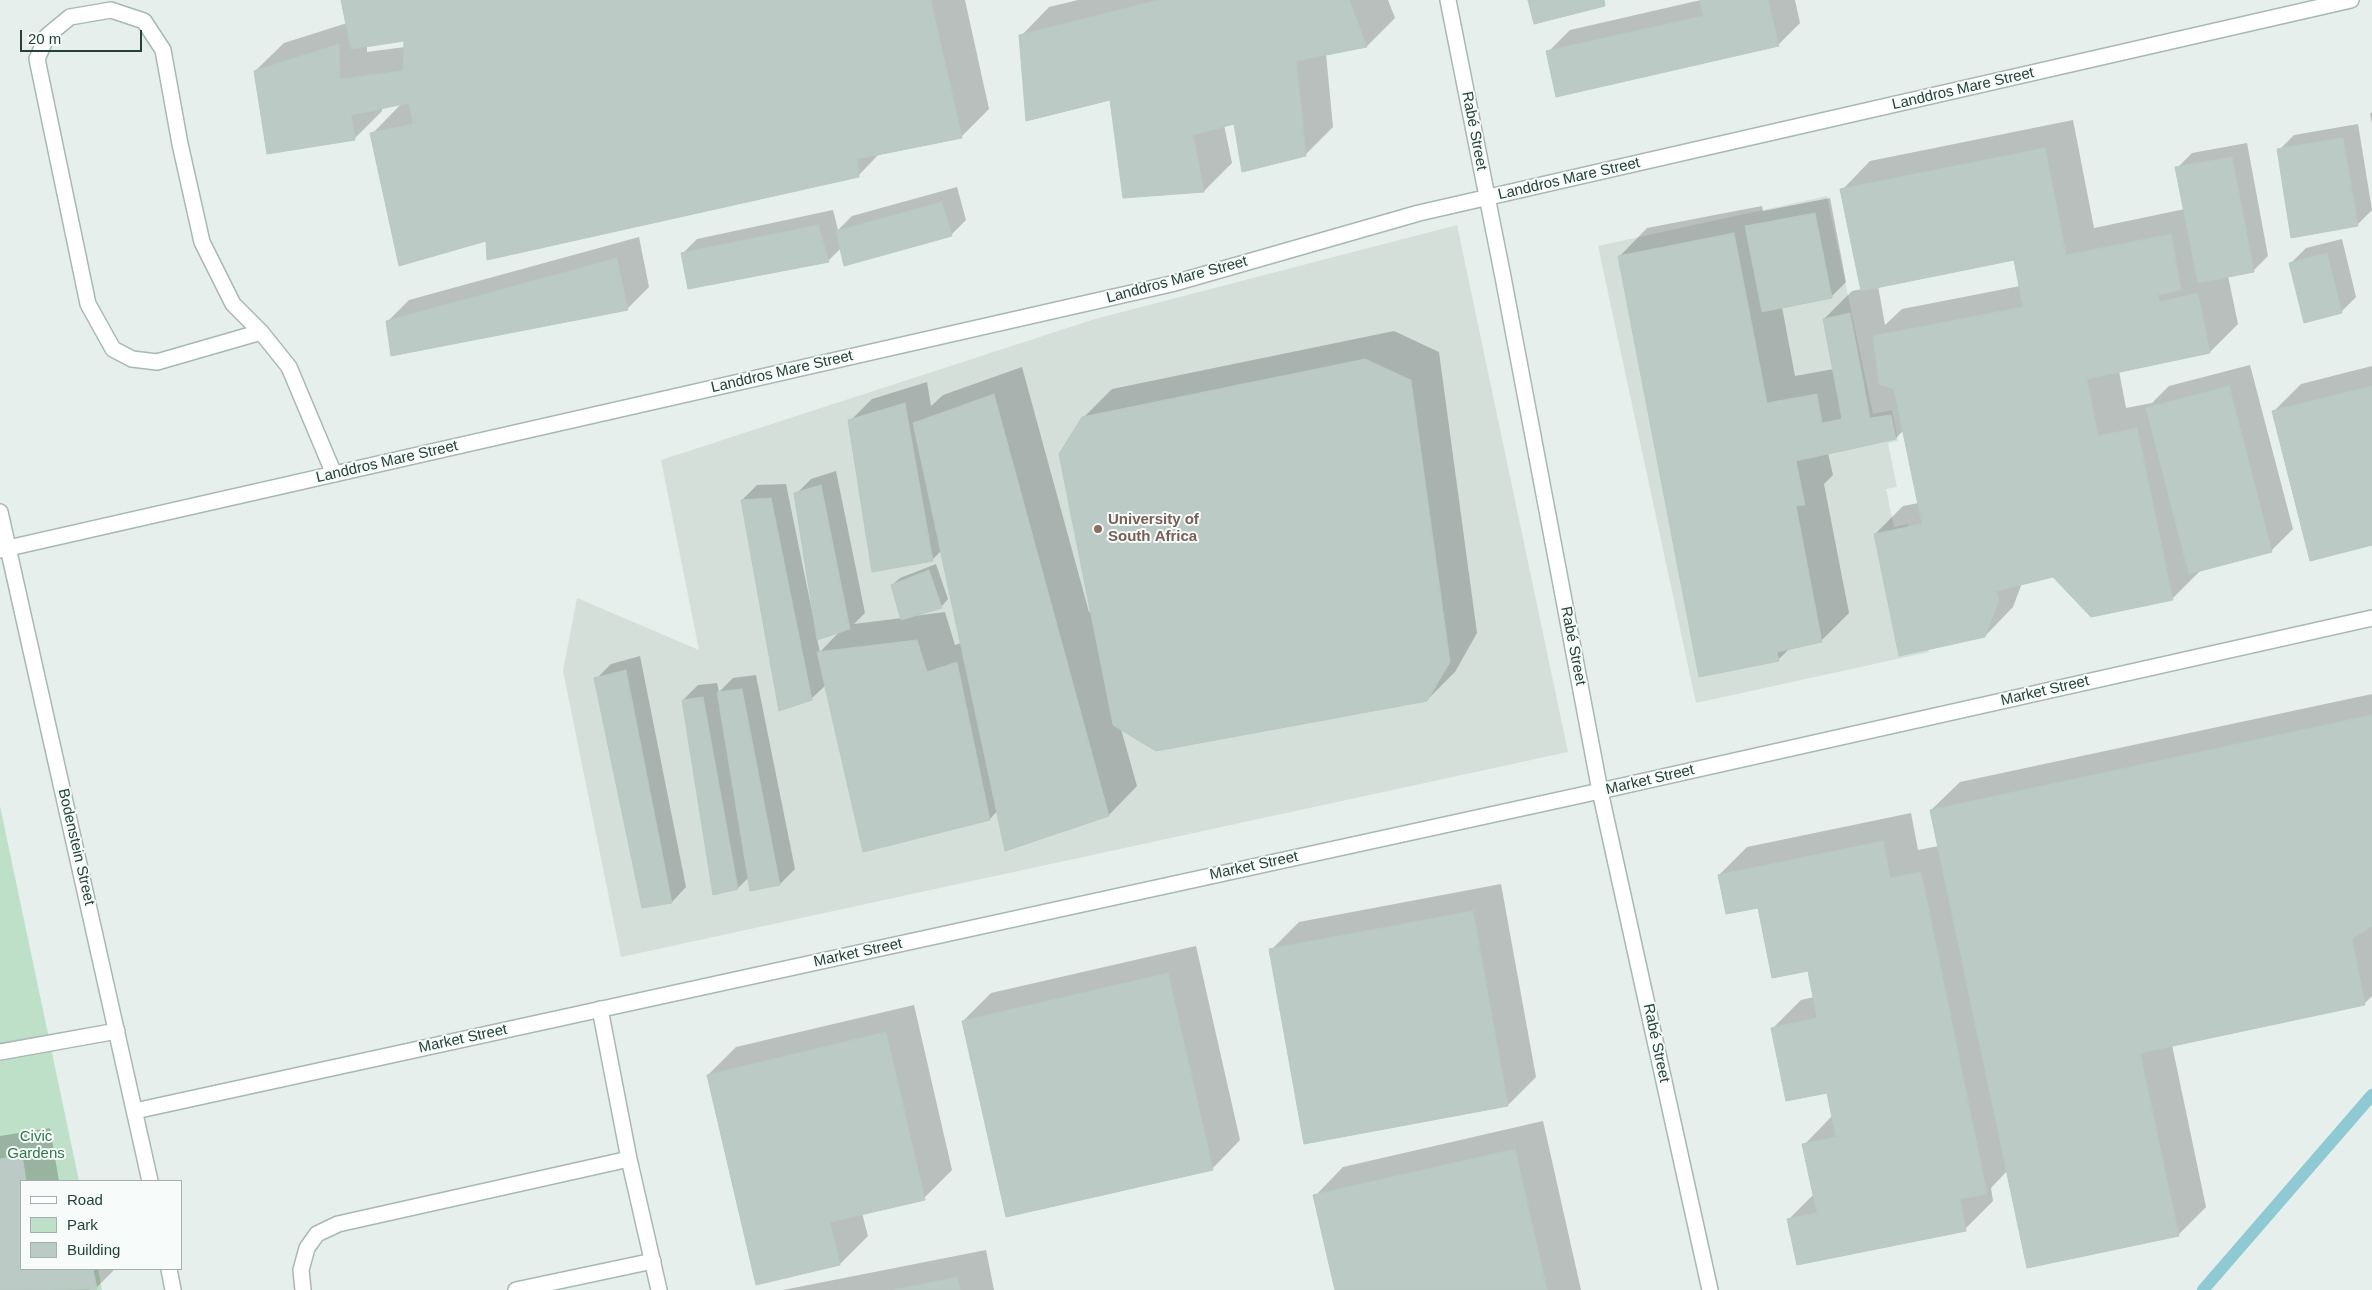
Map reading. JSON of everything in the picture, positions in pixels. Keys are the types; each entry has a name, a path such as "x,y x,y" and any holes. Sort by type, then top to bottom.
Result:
{"street":[{"name":"Rabé Street","path":"1448,0 1600,791 1710,1290"},
{"name":"Landdros Mare Street","path":"4,549 1171,284 1419,213 2351,0"},
{"path":"261,332 157,362 132,359 113,349 88,304 37,59 47,36 70,17 111,10 144,21 164,50 180,144 202,242 233,304 261,332 289,367 334,474"},
{"name":"Bodenstein Street","path":"0,512 4,549 117,1031 150,1180"},
{"name":"Market Street","path":"135,1111 1600,791 2372,618"},
{"path":"600,1009 629,1158 659,1290"},
{"path":"0,1052 117,1031"},
{"path":"303,1290 301,1270 307,1248 318,1234 338,1224 629,1158"},
{"path":"516,1290 652,1261"},
{"path":"169,1270 173,1290"}],"shaded area":[{"path":"1827,196 1873,414 1892,410 1898,441 1888,443 1897,487 1886,489 1894,527 1908,524 1932,634 1925,636 1929,652 1696,703 1598,246"},
{"name":"University of South Africa","path":"1457,225 1568,752 621,957 563,671 577,598 699,650 661,460 1095,319"}],"green space":[{"name":"Civic Gardens","path":"0,806 79,1180 20,1180 20,1270 98,1270 102,1290 0,1290"}],"building":[{"path":"341,0 933,0 931,1 962,138 857,159 859,177 487,260 486,241 399,266 370,133 413,124 409,103 351,115 355,140 267,154 254,71 339,44 340,79 403,71 404,41 351,49"},
{"path":"1158,0 1349,0 1367,47 1296,61 1306,156 1242,172 1234,124 1193,135 1204,192 1123,198 1110,100 1026,121 1019,35"},
{"path":"1528,0 1604,0 1605,6 1534,24"},
{"path":"1700,0 1768,0 1779,46 1556,97 1546,51 1703,16"},
{"path":"2343,138 2358,226 2291,238 2277,149"},
{"path":"2045,148 2066,255 2171,234 2181,290 2158,295 2160,302 2198,293 2210,353 2087,379 2098,436 2137,428 2173,600 2091,617 2053,577 1996,591 1999,600 1985,637 1899,656 1874,534 1922,524 1894,389 1879,384 1873,336 2023,307 2014,260 1861,291 1840,189"},
{"path":"2232,157 2254,272 2198,283 2175,167"},
{"path":"942,202 952,236 844,266 836,231"},
{"path":"1815,213 1832,298 1762,312 1745,226"},
{"path":"818,225 829,262 688,289 681,253"},
{"path":"1734,233 1767,403 1817,394 1822,423 1842,419 1823,319 1850,313 1870,418 1891,415 1896,439 1796,461 1805,505 1796,506 1822,642 1777,652 1779,661 1699,677 1618,256"},
{"path":"2327,253 2342,313 2304,323 2289,263"},
{"path":"617,258 628,310 391,356 386,321"},
{"path":"1365,359 1411,380 1450,662 1427,701 1156,751 1113,725 1059,454 1082,417"},
{"path":"2229,386 2272,552 2189,574 2146,408"},
{"path":"2372,386 2372,545 2310,561 2272,411"},
{"path":"994,394 1109,816 1005,851 913,423"},
{"path":"905,403 933,561 872,572 848,420"},
{"path":"821,485 850,629 817,640 794,493"},
{"path":"771,498 812,700 779,711 741,500"},
{"path":"929,570 942,608 901,620 891,585"},
{"path":"917,640 927,672 957,662 990,820 863,852 817,652"},
{"path":"626,670 672,903 642,908 594,678"},
{"path":"742,689 780,885 750,891 717,692"},
{"path":"703,697 738,889 713,895 682,700"},
{"path":"2372,715 2372,926 2352,939 2365,1005 2140,1053 2179,1236 2027,1268 1930,810"},
{"path":"1883,841 1890,878 1921,872 1987,1194 1960,1199 1966,1231 1797,1265 1787,1219 1817,1213 1802,1144 1836,1137 1827,1093 1786,1101 1771,1028 1817,1018 1808,971 1772,978 1758,908 1726,914 1718,875"},
{"path":"1473,911 1508,1106 1304,1144 1269,949"},
{"path":"1168,973 1213,1170 1006,1217 962,1021"},
{"path":"886,1032 925,1200 830,1222 840,1265 756,1285 707,1075"},
{"path":"1515,1149 1547,1290 1335,1290 1313,1195"},
{"path":"22,1155 26,1180 20,1180 20,1270 93,1270 97,1289 0,1290 0,1159"},
{"path":"958,1277 960,1290 893,1290"}],"waterway":[{"path":"2203,1290 2372,1095"}],"place":[{"name":"University of South Africa","path":"1098,529"}]}
